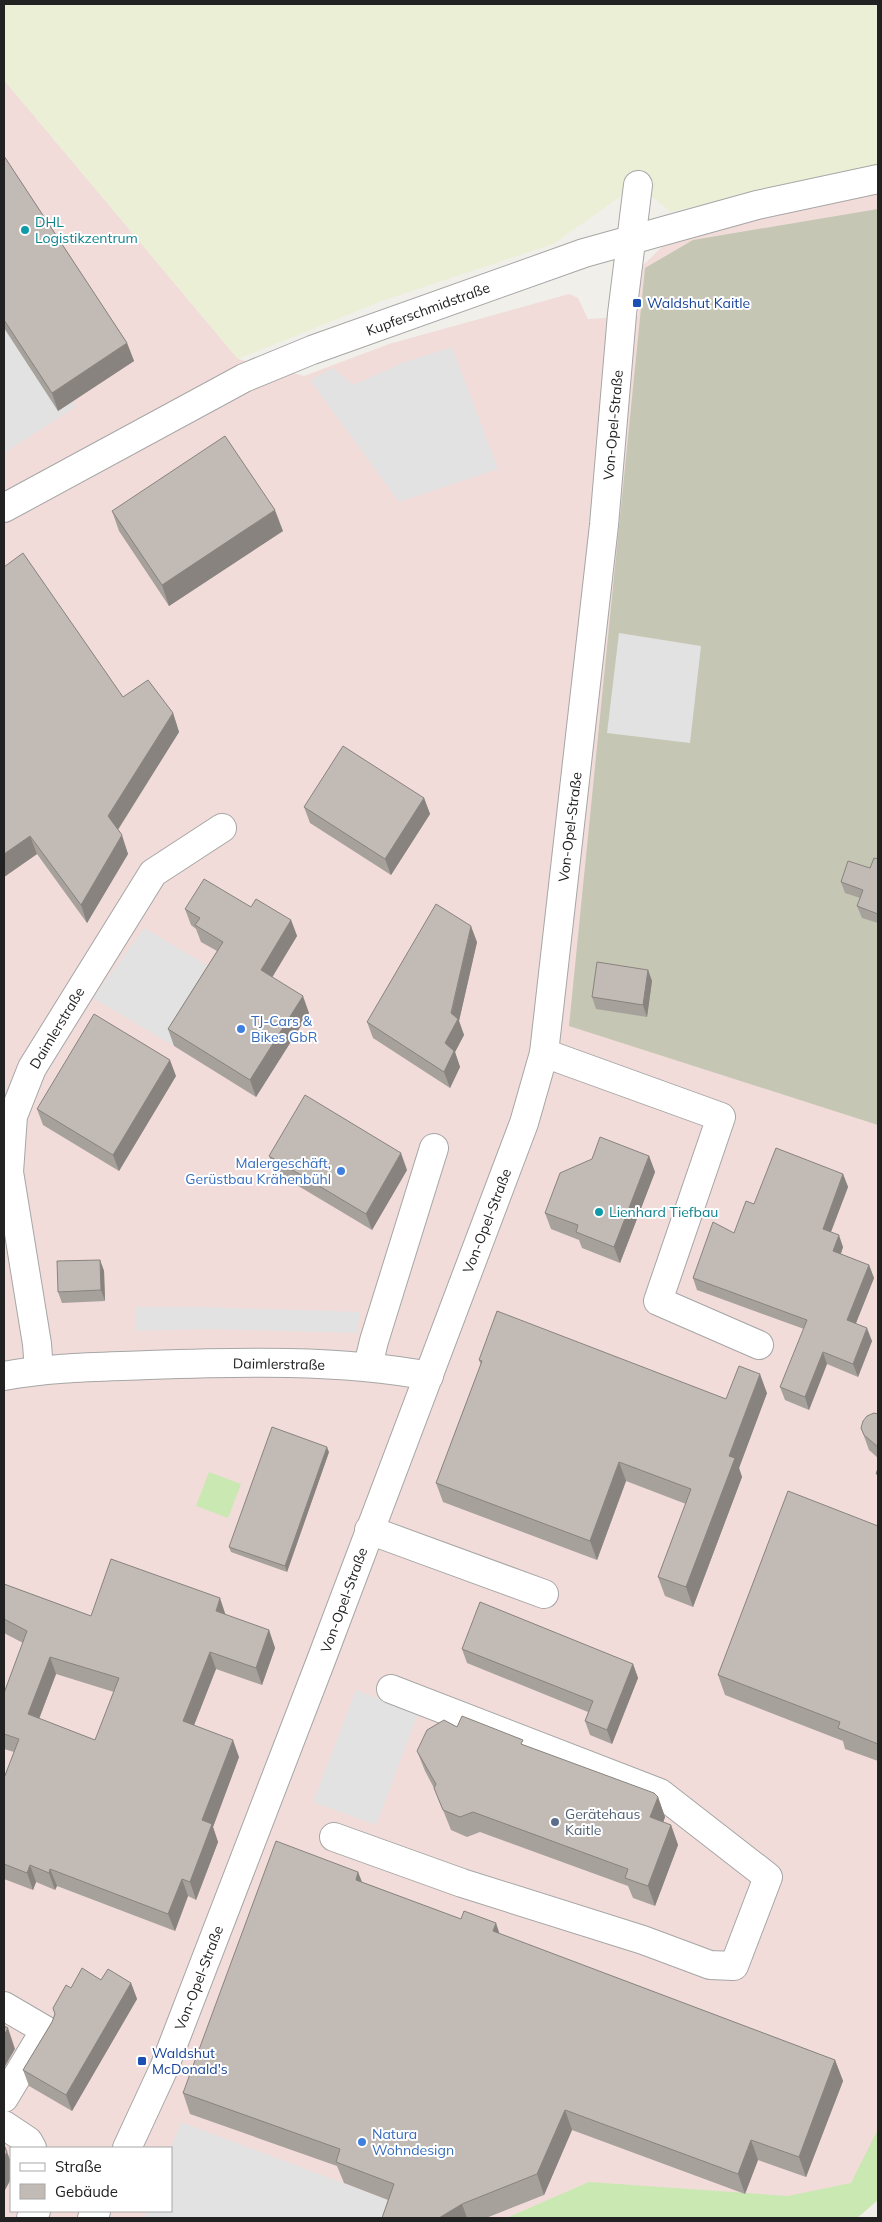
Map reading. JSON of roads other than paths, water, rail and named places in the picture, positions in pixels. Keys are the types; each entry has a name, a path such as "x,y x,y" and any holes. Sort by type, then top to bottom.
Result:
{"street":[{"name":"Kupferschmidstraße","path":"4,508 244,378 312,350 584,253 757,205 878,179"},
{"name":"Von-Opel-Straße","path":"127,2147 164,2068 320,1663 524,1123 544,1053 603,535 623,307 638,185"},
{"name":"Daimlerstraße","path":"39,1370 37,1344 9,1172 13,1116 32,1068 153,873 222,828"},
{"path":"544,1053 721,1117 658,1301 759,1345"},
{"path":"368,1366 374,1341 434,1148"},
{"name":"Daimlerstraße","path":"4,1376 39,1370 213,1363 368,1366 429,1376"},
{"path":"369,1530 544,1594"},
{"path":"334,1837 462,1883 643,1940 710,1965 734,1966 768,1877 751,1863 660,1793 391,1689"},
{"path":"4,2006 45,2030 4,2098"},
{"path":"4,2125 28,2141 31,2147"}],"place":[{"name":"DHL Logistikzentrum","path":"25,230"},
{"name":"Waldshut Kaitle","path":"637,303"},
{"name":"TJ-Cars & Bikes GbR","path":"241,1029"},
{"name":"Malergeschäft, Gerüstbau Krähenbühl","path":"341,1171"},
{"name":"Lienhard Tiefbau","path":"599,1212"},
{"name":"Gerätehaus Kaitle","path":"555,1822"},
{"name":"Waldshut McDonald's","path":"142,2061"},
{"name":"Natura Wohndesign","path":"362,2142"}]}
